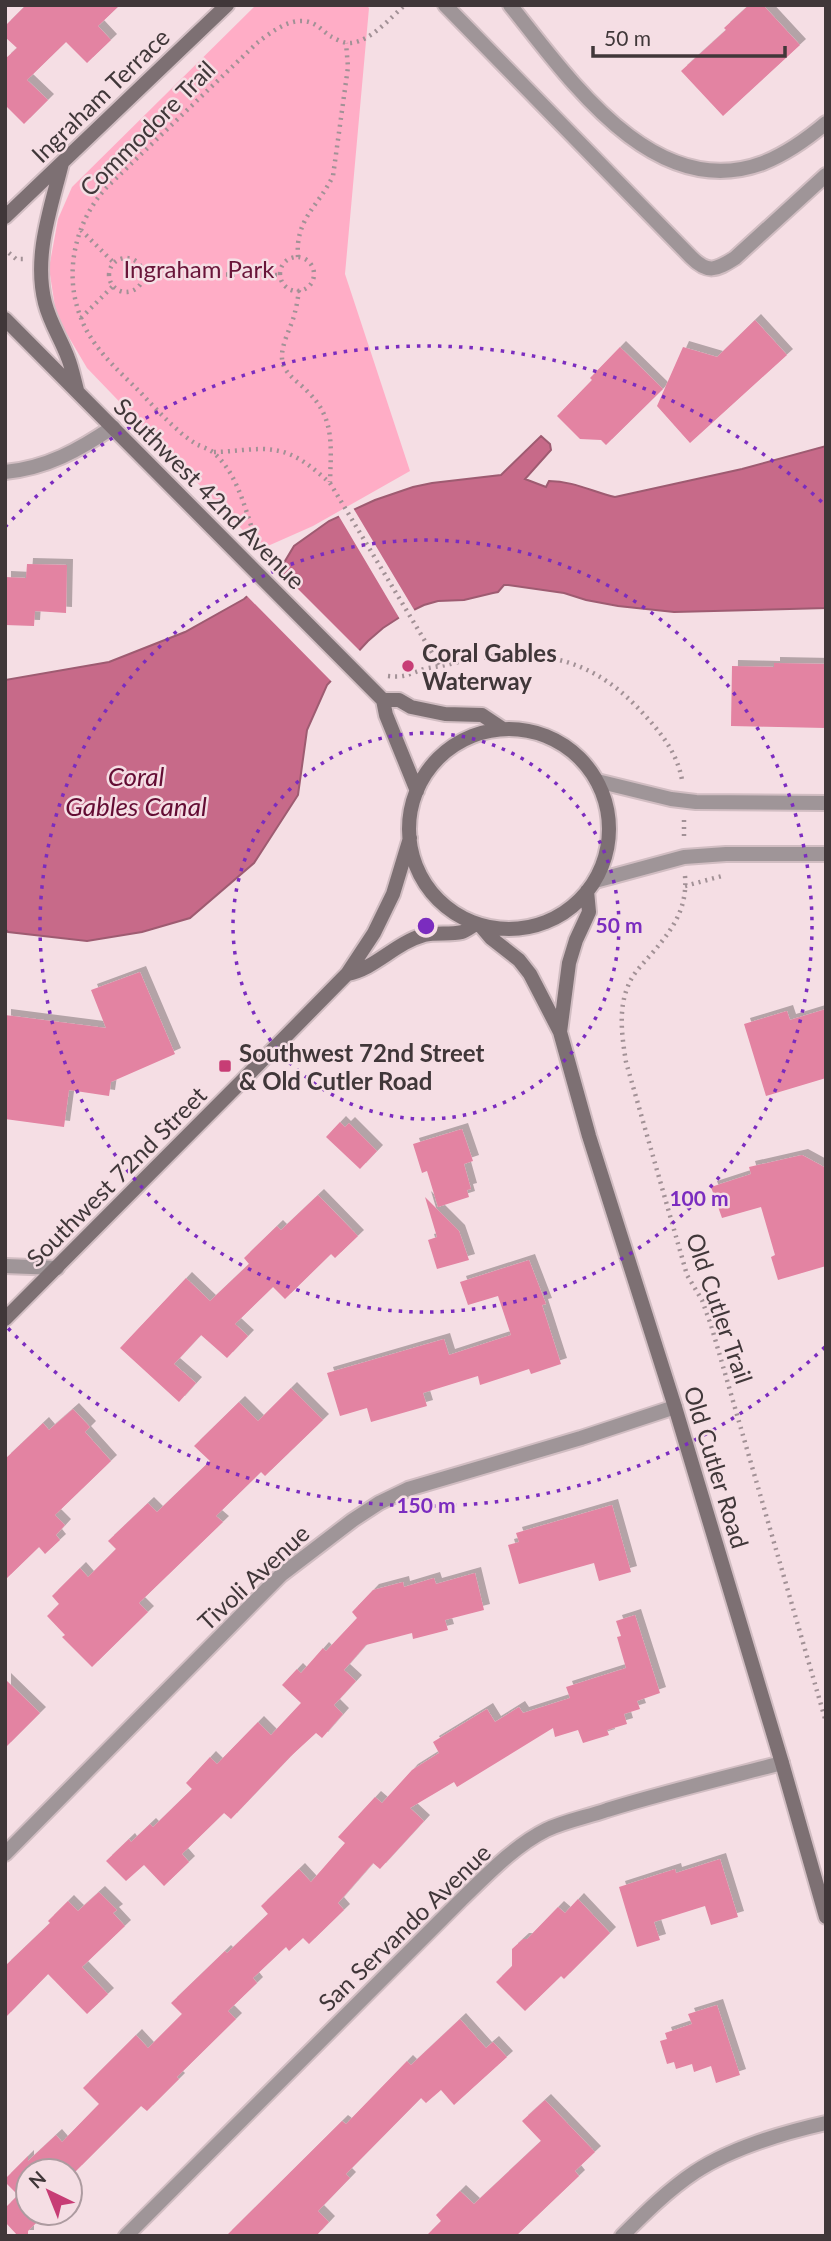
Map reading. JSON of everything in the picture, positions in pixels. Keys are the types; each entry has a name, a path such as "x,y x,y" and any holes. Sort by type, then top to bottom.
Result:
{"main road":[{"name":"Ingraham Terrace","path":"5,217 226,5"},
{"path":"63,162 46,228 41,275 45,302 68,358 77,391"},
{"name":"Southwest 42nd Avenue","path":"5,319 383,700 386,715 417,791"},
{"path":"383,700 399,700 411,707 445,714 482,715 503,729"},
{"path":"503,729 544,735 563,744 579,757 597,780 608,812 610,833 606,854 591,886 572,906 555,918 535,926 503,929 478,925 452,911 434,895 417,869 410,838 412,806 417,791 433,764 445,752 463,741 482,733 503,729"},
{"name":"Southwest 72nd Street","path":"5,1319 347,974 374,933 393,894 410,838"},
{"name":"Old Cutler Road","path":"559,1032 569,963 589,912 591,886"},
{"name":"Old Cutler Road","path":"478,925 519,960 530,974 559,1032 631,1273 675,1407 826,1917"},
{"name":"Southwest 72nd Street","path":"347,974 361,971 410,940 425,935 462,932 478,925"}],"street":[{"path":"445,5 691,257 705,268 722,266 735,258 826,175"},
{"path":"510,5 588,100 609,121 632,139 683,164 728,170 760,164 795,146 826,123"},
{"path":"5,472 32,468 66,457 113,427"},
{"path":"597,780 684,801 826,803"},
{"path":"591,886 684,857 726,854 826,854"},
{"path":"5,1266 57,1268"},
{"name":"Tivoli Avenue","path":"5,1854 281,1575 362,1514 408,1489 675,1407"},
{"name":"San Servando Avenue","path":"126,2236 460,1901 496,1866 528,1842 546,1830 782,1763"},
{"path":"622,2236 676,2186 716,2160 779,2136 826,2123"}],"path":[{"path":"298,257 298,237 304,220 327,189 333,176 348,74 346,43 362,40 370,35 405,5"},
{"name":"Commodore Trail","path":"261,553 228,470 214,452 194,443 164,417 102,353 80,318 73,274 75,253 80,229 89,209 106,188 271,32 305,21 346,43"},
{"path":"80,229 114,263"},
{"path":"9,253 16,259 24,260"},
{"path":"298,257 308,261 313,270 312,281 299,290 284,285 280,275 283,264 298,257"},
{"path":"122,258 133,259 141,267 142,274 140,283 132,290 120,291 113,286 109,268 122,258"},
{"path":"142,274 280,275"},
{"path":"80,318 113,286"},
{"path":"299,290 283,348 282,362 291,376 320,405 327,419 331,440 330,483"},
{"path":"214,452 273,449 288,453 307,463 330,483 440,666 403,677 381,675"},
{"name":"Old Cutler Trail","path":"440,666 500,656 535,654 567,661 600,676 630,700 669,745 677,761 684,801 683,904 672,925 627,986 622,1010 622,1039 626,1062 687,1275 702,1300 712,1325 826,1722"},
{"path":"685,886 729,874"}],"green space":[{"name":"Ingraham Park","path":"256,5 366,5 369,8 345,274 410,471 313,526 261,549 87,368 64,329 55,307 49,268 58,219 72,187"}],"water":[{"name":"Coral Gables Canal","path":"541,436 550,444 551,450 525,479 546,487 549,481 566,483 615,497 742,469 826,446 826,608 674,612 618,606 564,593 508,585 504,585 498,592 424,605 383,628 327,685 307,730 298,795 254,863 190,918 142,932 87,941 8,932 5,929 5,680 109,662 185,632 244,599 282,566 294,546 329,521 375,500 413,487 501,475"}],"pier":[{"path":"352,506 416,613 401,621 337,513"},
{"path":"276,567 362,653 333,683 245,594"}],"building":[{"path":"26,5 120,5 98,26 111,40 87,63 66,42 27,80 48,100 24,124 5,105 5,59 17,48 5,37 5,26"},
{"path":"749,5 763,5 800,45 723,116 681,71"},
{"path":"755,320 787,355 690,443 657,406 683,347 717,357"},
{"path":"620,347 663,389 606,445 601,440 580,439 557,416"},
{"path":"27,564 67,565 66,613 35,611 34,626 5,625 5,577 26,578"},
{"path":"774,663 826,664 826,728 731,726 732,666 774,667"},
{"path":"140,972 175,1054 111,1082 109,1096 69,1090 64,1127 5,1119 5,1015 106,1028 91,990"},
{"path":"826,1009 826,1078 766,1096 744,1024 787,1011 790,1020"},
{"path":"340,1122 345,1127 349,1123 377,1151 360,1169 326,1137"},
{"path":"462,1129 473,1161 464,1164 471,1189 467,1190 469,1197 438,1207 427,1171 422,1173 413,1144"},
{"path":"802,1155 826,1168 826,1266 778,1280 771,1257 775,1255 761,1207 722,1218 711,1187 751,1174 749,1167"},
{"path":"318,1195 358,1236 335,1258 331,1254 285,1299 273,1287 235,1324 248,1336 227,1358 201,1335 174,1364 196,1383 179,1402 120,1348 186,1278 210,1301 249,1264 244,1258 277,1226 281,1230"},
{"path":"425,1197 459,1231 469,1260 437,1269 428,1240 437,1237"},
{"path":"529,1260 546,1304 542,1305 561,1364 531,1374 529,1369 480,1385 478,1376 423,1393 427,1406 371,1422 367,1408 340,1416 327,1373 444,1339 449,1355 511,1335 498,1296 468,1305 460,1282"},
{"path":"291,1388 323,1420 265,1476 261,1472 216,1516 223,1522 139,1603 148,1612 92,1667 62,1637 65,1635 47,1616 59,1604 52,1596 80,1568 88,1577 116,1549 108,1541 148,1503 157,1512 210,1461 194,1446 239,1402 258,1421"},
{"path":"73,1409 90,1427 85,1432 111,1461 55,1515 65,1525 56,1535 60,1540 45,1554 39,1547 5,1580 5,1459 43,1423 49,1430"},
{"path":"612,1505 631,1572 599,1581 594,1563 519,1584 508,1545 519,1542 516,1533"},
{"path":"475,1573 484,1610 445,1620 448,1630 413,1639 412,1633 366,1645 344,1670 356,1681 334,1705 343,1714 322,1738 316,1733 291,1756 231,1819 224,1813 182,1854 189,1862 164,1886 144,1865 126,1881 106,1861 129,1839 131,1842 150,1824 153,1827 192,1789 186,1783 210,1757 217,1764 258,1722 271,1735 301,1703 282,1685 297,1669 301,1673 323,1648 326,1651 357,1618 352,1612 373,1590 403,1582 404,1587 434,1578 436,1584"},
{"path":"635,1615 660,1693 637,1701 640,1709 624,1714 627,1724 607,1730 609,1735 583,1743 578,1730 555,1737 553,1728 457,1787 454,1782 410,1808 424,1821 380,1869 373,1863 338,1903 344,1910 309,1944 303,1938 289,1951 286,1947 253,1978 257,1983 228,2011 236,2019 147,2111 141,2106 84,2163 84,2157 32,2157 56,2135 62,2142 99,2104 83,2088 136,2035 148,2048 182,2014 171,2003 268,1914 261,1906 299,1869 311,1882 345,1843 338,1837 375,1797 382,1803 412,1770 439,1753 433,1742 487,1709 495,1722 519,1707 523,1713 570,1698 566,1687 626,1668 617,1637 621,1636 616,1621"},
{"path":"5,1679 40,1713 5,1748"},
{"path":"720,1859 738,1917 711,1925 705,1906 654,1922 660,1940 637,1947 619,1887 675,1869 676,1873"},
{"path":"99,1892 117,1910 113,1913 125,1926 82,1967 108,1994 87,2014 48,1974 5,2018 5,1966 50,1923 48,1921 68,1901 78,1911"},
{"path":"578,1899 610,1933 564,1979 561,1976 525,2011 496,1982 512,1966 512,1949 523,1939 527,1939 558,1907 565,1913"},
{"path":"717,2005 740,2075 716,2083 711,2066 694,2072 692,2064 676,2069 674,2062 667,2064 660,2041 667,2039 665,2033 692,2024 688,2014"},
{"path":"460,2019 486,2048 493,2042 507,2057 454,2105 441,2090 426,2103 421,2098 346,2174 350,2178 318,2211 329,2222 316,2236 226,2236 342,2121 346,2124 407,2061 411,2065"},
{"path":"545,2100 595,2152 575,2171 579,2176 516,2236 426,2236 441,2221 436,2215 460,2191 474,2204 541,2141 522,2121"},
{"path":"14,2170 14,2191 5,2182"},
{"path":"14,2199 14,2227 32,2227 28,2236 18,2236 5,2222 5,2208"}],"place":[{"name":"Coral Gables Waterway","path":"408,666"},
{"name":"Southwest 72nd Street & Old Cutler Road","path":"225,1066"}]}
